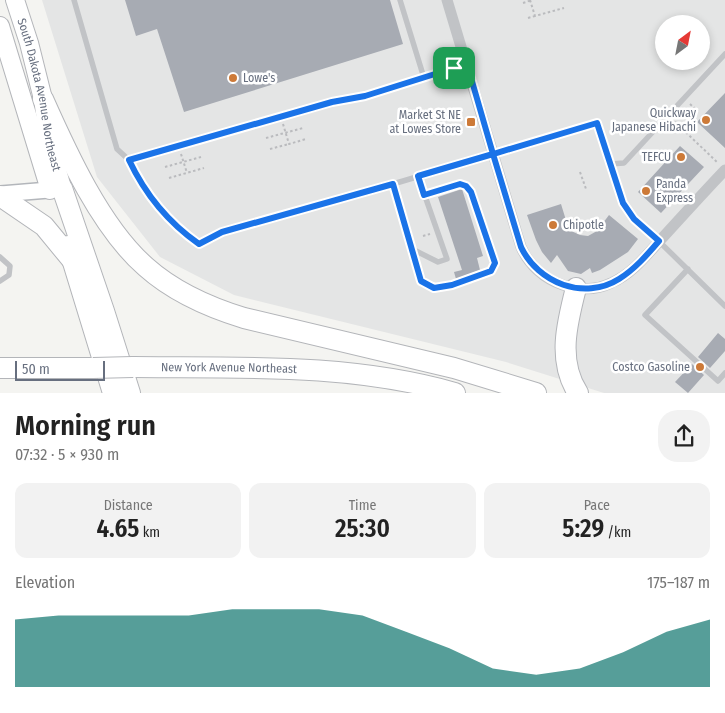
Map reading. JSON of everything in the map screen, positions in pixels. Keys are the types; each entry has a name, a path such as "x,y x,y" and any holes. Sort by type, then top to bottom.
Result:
{"highway":[{"path":"43,99 70,158 115,234"},
{"path":"56,189 70,191 78,196 138,260 157,276 192,298 217,309 244,318 454,368 536,393"},
{"path":"56,189 73,261 113,393"},
{"path":"56,189 104,311 130,393"},
{"path":"0,195 44,226 73,261"},
{"path":"576,288 571,309 565,355 568,371 578,393"},
{"name":"New York Avenue Northeast","path":"0,368 279,368 341,372 412,382 455,393"}],"main road":[{"name":"South Dakota Avenue Northeast","path":"15,0 29,43 43,99 56,189"},
{"path":"28,0 29,43"},
{"name":"South Dakota Avenue Northeast","path":"0,26 56,189"}],"street":[{"path":"451,1 467,64 516,232 524,253 532,264 547,278 559,284 591,289 605,286 618,280 638,264 722,167"},
{"path":"0,195 56,189"}],"lane":[{"path":"74,0 116,149 129,160 137,178 171,221 199,244 222,232 393,184 597,123 625,207 634,219 725,306"},
{"path":"400,0 424,78"},
{"path":"610,164 624,163 725,54"},
{"path":"129,160 332,102 365,96 467,64"},
{"path":"410,248 438,262 447,259 418,176"},
{"path":"393,184 421,281 434,288 452,285 491,271 495,263 471,192 466,186 460,184 424,195"},
{"path":"0,257 10,266 9,275 0,280"},
{"path":"688,269 645,315 718,381 725,373"}],"path":[{"path":"523,3 531,0 535,16"},
{"path":"528,18 564,8"},
{"path":"668,115 722,167"},
{"path":"281,117 289,144"},
{"path":"266,138 303,128"},
{"path":"270,149 306,139"},
{"path":"179,146 187,173"},
{"path":"165,167 201,157"},
{"path":"169,178 204,168"},
{"path":"580,172 586,189"}],"shaded area":[{"path":"42,0 725,0 725,393 604,393 506,362 234,295 160,257 97,177"}],"building":[{"name":"Lowe's","path":"125,0 390,0 403,44 184,112 157,29 136,36"},
{"path":"725,93 725,148 697,122"},
{"path":"680,146 704,167 661,213 638,192"},
{"path":"462,189 483,256 477,258 480,270 456,279 454,272 462,270 438,197"},
{"path":"561,204 569,230 580,235 588,236 597,231 609,215 638,239 628,252 600,270 592,273 590,268 581,274 568,271 557,255 551,263 542,252 527,215"},
{"path":"718,333 725,339 725,351 710,368 698,357"},
{"path":"692,364 704,375 688,393 675,382"}],"place":[{"name":"Lowe's","path":"233,78"},
{"name":"Quickway Japanese Hibachi","path":"706,120"},
{"name":"Market St NE at Lowes Store","path":"471,122"},
{"name":"TEFCU","path":"681,157"},
{"name":"Panda Express","path":"646,191"},
{"name":"Chipotle","path":"553,225"},
{"name":"Costco Gasoline","path":"700,367"}],"route":[{"path":"454,68 365,96 332,102 129,160 137,178 159,207 186,235 199,244 222,232 393,184 421,281 434,288 452,285 491,271 495,263 471,192 466,186 460,184 424,195 418,176 493,154 521,247 532,264 547,278 569,287 598,288 618,280 638,264 659,241 634,219 623,203 597,123 493,154 467,64 454,68"}]}
